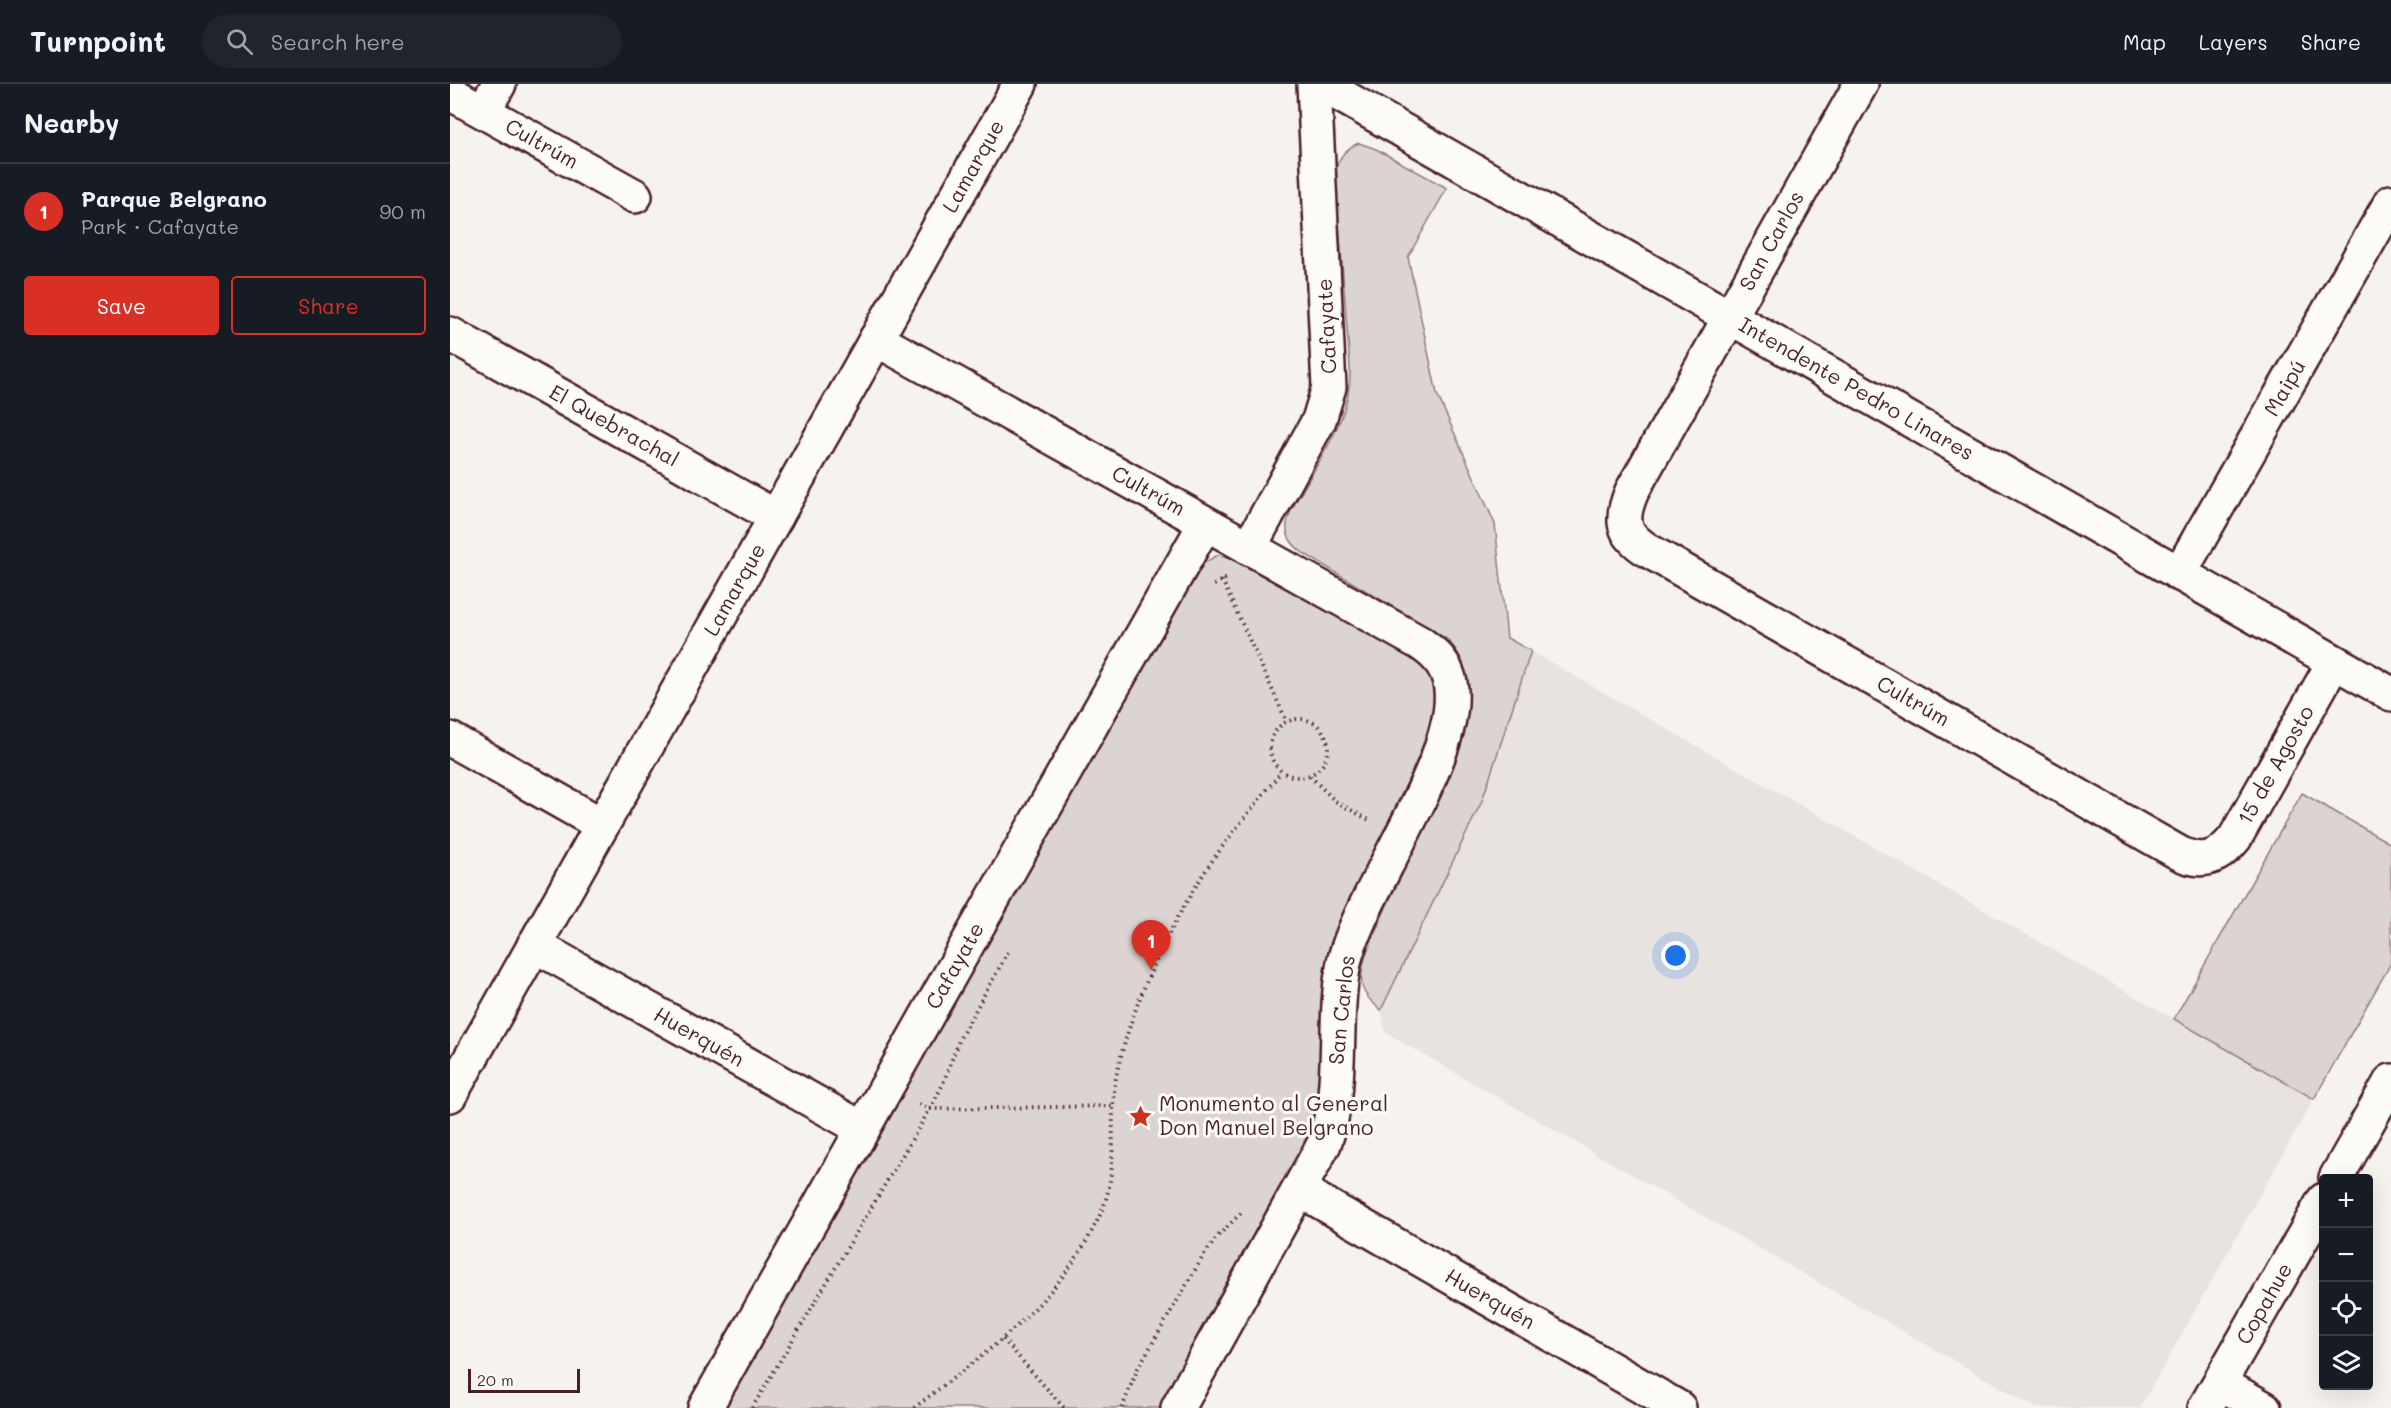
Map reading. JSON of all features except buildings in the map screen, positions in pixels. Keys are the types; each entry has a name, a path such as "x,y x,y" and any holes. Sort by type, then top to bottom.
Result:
{"street":[{"name":"Lamarque","path":"450,1095 1020,84"},
{"name":"Cafayate","path":"1249,548 1319,420 1329,387 1314,84"},
{"name":"Intendente Pedro Linares","path":"1321,84 2391,694"},
{"name":"San Carlos","path":"1625,527 1624,516 1632,491 1861,84"},
{"name":"Cultrúm","path":"450,93 491,98 635,196"},
{"name":"Maipú","path":"2179,574 2391,202"},
{"name":"El Quebrachal","path":"450,334 776,517"},
{"name":"Cultrúm","path":"876,339 1420,643"},
{"name":"Cafayate","path":"705,1408 1205,524"},
{"name":"Cultrúm","path":"1625,527 1630,537 1649,551 2158,841 2189,858 2209,859"},
{"name":"San Carlos","path":"1178,1408 1317,1160 1330,1129 1335,1096 1338,1015 1344,964 1349,945 1360,917 1437,761 1449,723 1451,705 1448,674 1442,662 1420,643"},
{"name":"15 de Agosto","path":"2209,859 2219,854 2235,838 2334,662"},
{"path":"450,739 602,825"},
{"name":"Huerquén","path":"534,945 863,1129"},
{"path":"2339,1174 2386,1101"},
{"name":"Huerquén","path":"1300,1190 1666,1405"},
{"name":"Copahue","path":"2213,1396 2319,1209"},
{"path":"2213,1396 2264,1408"}],"path":[{"path":"1211,589 1222,580 1235,579"},
{"path":"1222,580 1287,722"},
{"path":"1305,720 1321,729 1326,736 1328,755 1318,771 1300,778 1290,777 1281,772 1270,755 1273,734 1287,722 1305,720"},
{"path":"914,1408 1003,1339 1040,1305 1075,1261 1101,1213 1112,1170 1113,1106 1117,1074 1126,1038 1171,932 1210,864 1281,772"},
{"path":"1310,776 1335,801 1371,821"},
{"path":"752,1408 930,1110 942,1086 960,1038 1008,951"},
{"path":"930,1110 1113,1106"},
{"path":"1122,1408 1138,1368 1202,1258 1218,1236 1248,1205"},
{"path":"1003,1339 1064,1408"}],"shaded area":[{"path":"1359,143 1376,149 1447,188 1408,257 1437,394 1495,524 1507,638 1531,651 1482,801 1381,1010 1362,987 1365,958 1456,754 1465,726 1468,690 1461,659 1447,639 1303,553 1293,544 1287,532 1291,510 1328,446 1347,401 1350,367 1335,172 1343,154"},
{"path":"1218,555 1233,558 1415,658 1427,667 1432,675 1435,694 1427,744 1306,1149 1160,1408 725,1408 1200,569 1205,562"},
{"path":"1531,651 2314,1099 2140,1408 2036,1408 1386,1033 1381,1010 1482,801"},
{"path":"2302,793 2391,844 2391,963 2314,1099 2174,1019"}],"place":[{"name":"Parque Belgrano","path":"1151,970"},
{"name":"Monumento al General Don Manuel Belgrano","path":"1141,1116"}]}
